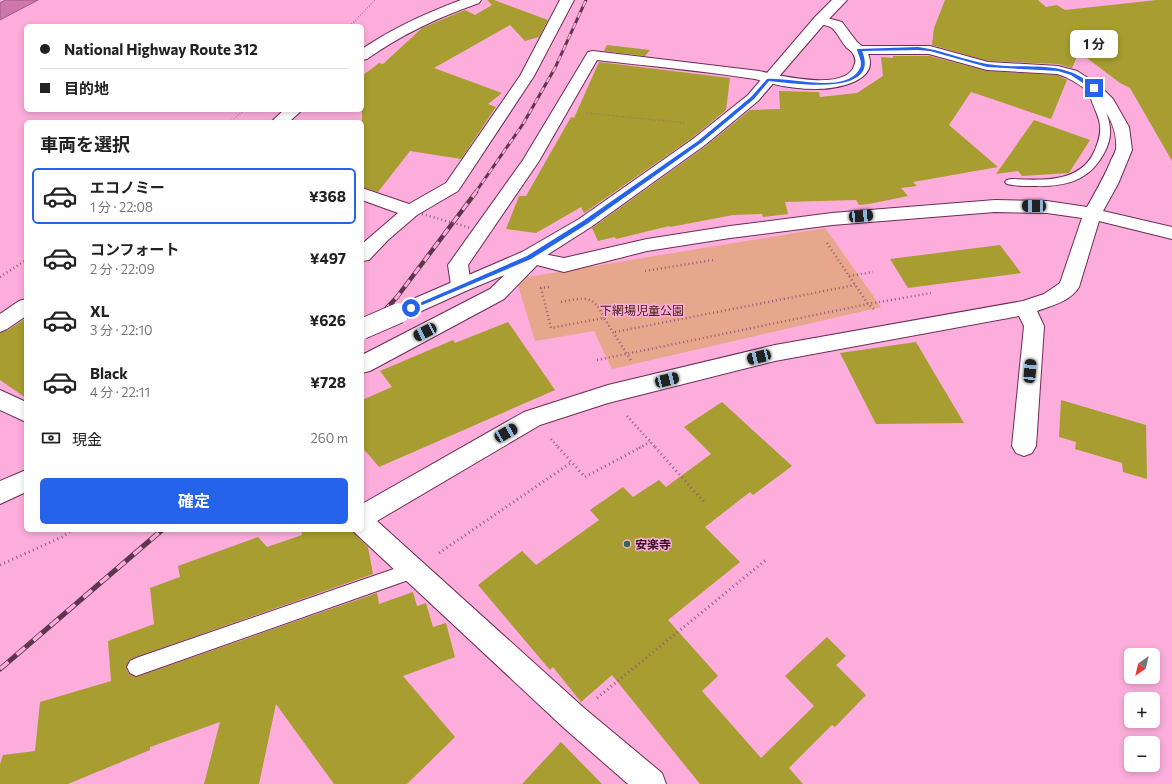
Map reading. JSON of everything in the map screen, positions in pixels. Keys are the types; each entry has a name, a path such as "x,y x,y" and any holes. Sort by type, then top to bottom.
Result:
{"main road":[{"path":"364,55 394,34 443,11 474,0"},
{"path":"364,253 380,236 452,188 527,76 567,0"},
{"path":"364,328 461,285 531,258 585,223 712,132 753,98 820,20 840,0"},
{"path":"461,285 458,265 531,161 593,55 758,75 768,80 817,85 836,83 851,79 862,70 863,60 859,50 852,45 837,25 820,20"},
{"path":"364,516 532,418 608,394 775,353 1025,308 1051,299 1069,287 1092,214 1109,184 1124,150 1121,127 1107,102 1094,88 1072,74 1058,70 987,66 918,48 859,50"},
{"path":"282,120 292,112"},
{"path":"364,195 417,212"},
{"path":"531,258 564,265 647,245 730,232 832,219 995,206 1047,207 1092,214 1172,234"},
{"path":"364,364 497,294 531,258"},
{"path":"0,324 24,307"},
{"path":"1024,446 1034,326 1025,308"},
{"path":"0,399 24,410"},
{"path":"0,493 24,481"},
{"path":"364,525 574,718 650,784"}],"lane":[{"path":"1011,182 1042,183 1069,180 1082,174 1096,160 1104,142 1105,125 1096,103 1094,88"},
{"path":"136,667 414,570"}],"path":[{"path":"352,24 375,0"},
{"path":"562,110 682,122 712,132"},
{"path":"232,120 242,112"},
{"path":"417,212 471,228"},
{"path":"615,332 855,285 824,240"},
{"path":"640,272 716,260"},
{"path":"0,276 24,261"},
{"path":"849,276 873,272"},
{"path":"556,286 540,288 551,328 604,318"},
{"path":"597,360 868,304 931,293"},
{"path":"561,302 587,297 599,304 604,318 615,332 625,354 651,384"},
{"path":"608,394 704,502"},
{"path":"532,418 585,477 650,442"},
{"path":"414,570 572,462"},
{"path":"0,565 62,537 69,532"},
{"path":"574,718 767,559"}],"green space":[{"name":"下網場児童公園","path":"825,228 881,307 612,369 594,331 535,341 516,279"}],"shaded area":[{"path":"5,0 38,0 0,20 0,3"}],"building":[{"path":"487,0 494,0 548,20 539,37 525,41 510,25 434,68 502,93 488,104 496,107 461,159 410,151 378,192 364,188 364,120 362,120 362,112 364,112 364,74 379,63 383,64 422,28 465,10 475,15 492,5"},
{"path":"945,0 1038,0 1046,7 1057,5 1065,10 1157,0 1172,0 1172,161 1130,88 1120,83 1079,52 1072,68 1058,64 988,61 932,45 934,28"},
{"path":"607,45 650,50 645,56 604,51"},
{"path":"893,56 930,56 987,71 1057,75 1067,80 1051,119 971,92 949,125 998,167 913,182 917,186 901,188 908,196 869,204 859,205 856,200 785,202 788,214 763,217 762,214 733,215 669,226 616,239 615,237 598,241 592,228 706,146 750,110 780,109 779,91 819,92 820,97 857,93 883,76 881,57 893,58"},
{"path":"599,62 730,78 726,110 692,138 584,213 581,207 536,233 506,229 519,196 526,196 571,117 574,118"},
{"path":"1034,120 1090,140 1069,173 1022,176 1018,171 996,174"},
{"path":"1000,245 1021,273 908,288 890,259"},
{"path":"24,319 24,397 0,380 0,333 8,330"},
{"path":"508,322 555,390 379,467 364,449 364,399 392,387 380,371 453,340 455,343"},
{"path":"916,342 964,423 876,424 840,353"},
{"path":"1061,400 1146,425 1147,479 1123,472 1122,463 1075,449 1076,442 1059,437"},
{"path":"722,402 792,466 753,495 750,492 705,527 740,562 668,620 718,676 702,691 761,758 814,706 785,676 827,637 846,656 836,665 866,695 835,727 832,725 789,768 803,784 700,784 612,675 581,702 553,667 550,670 478,585 522,551 536,565 599,520 590,510 623,487 633,497 659,480 666,487 711,454 684,427"},
{"path":"301,532 353,532 368,547 373,574 136,657 129,660 126,668 129,674 136,677 377,593 379,604 413,592 417,606 426,603 433,627 446,623 455,657 403,676 455,737 407,784 334,784 276,704 259,784 204,784 220,722 150,747 150,750 68,784 0,784 0,764 3,755 35,751 40,702 111,681 108,641 154,624 150,588 180,577 178,566 258,537 267,547 302,535"},
{"path":"561,742 602,784 522,784"}],"railway":[{"path":"475,193 523,124 555,68 586,0"},
{"path":"364,332 397,297 476,192"},
{"path":"0,669 160,532"}],"place":[{"name":"安楽寺","path":"627,544"}],"route":[{"path":"411,308 461,285 529,257 585,223 699,142 753,98 768,80 817,85 836,83 851,79 862,70 863,60 859,50 918,48 987,66 1058,70 1072,74 1094,88"}]}
